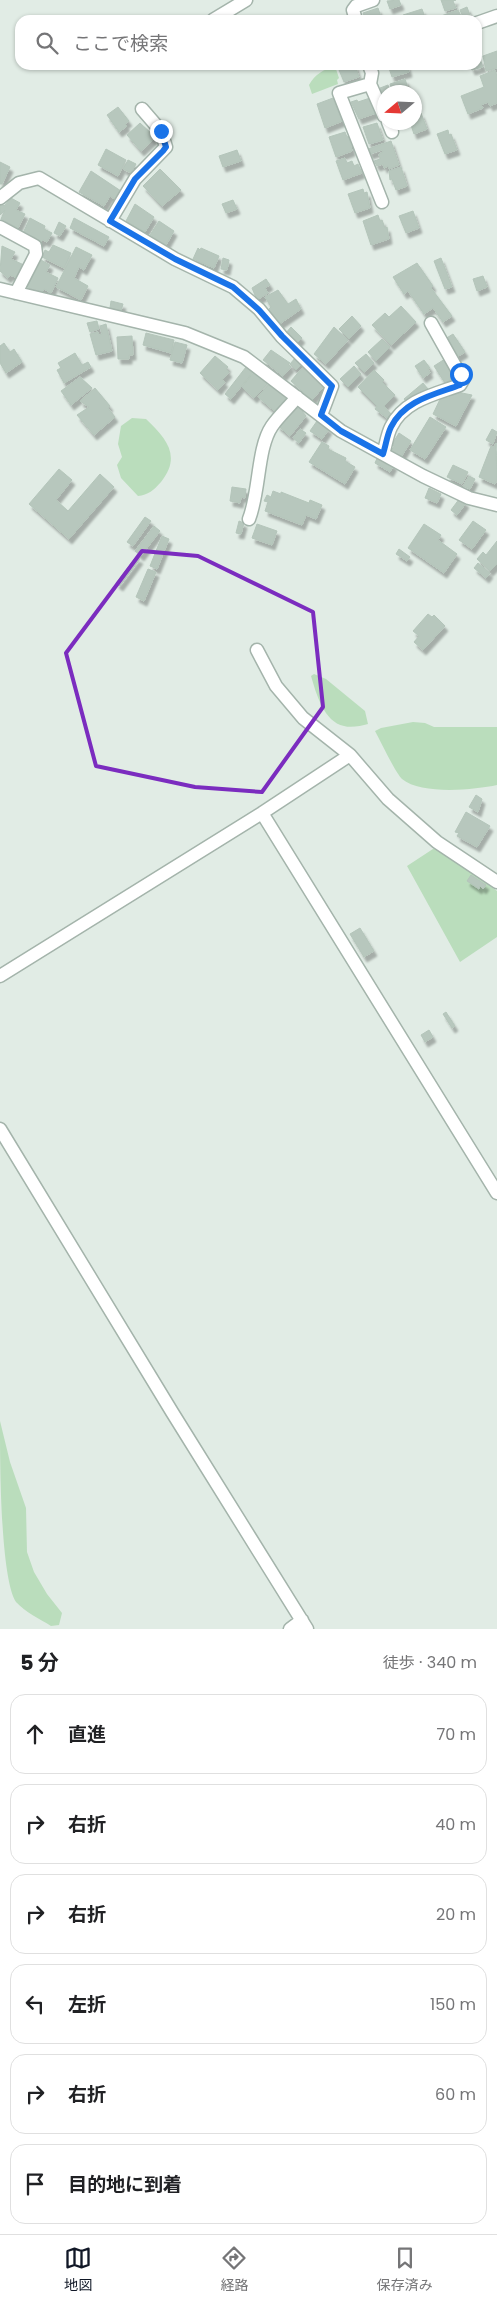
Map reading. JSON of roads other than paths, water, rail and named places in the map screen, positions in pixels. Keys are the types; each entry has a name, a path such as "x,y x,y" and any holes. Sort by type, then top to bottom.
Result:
{"street":[{"path":"221,15 246,0"},
{"path":"354,15 353,10 356,6 373,0"},
{"path":"482,21 497,16"},
{"path":"371,70 370,84 377,100"},
{"path":"370,84 340,93 382,202"},
{"path":"110,221 135,179 166,147 161,131 142,109"},
{"path":"0,198 19,183 39,178 175,259 233,287 259,310 332,386 321,415"},
{"path":"0,227 35,246 36,250 36,254 16,293"},
{"path":"0,289 185,333 244,358 341,431 423,476 469,498 497,506"},
{"path":"383,454 391,427 400,414 426,396 460,385 463,380 431,323"},
{"path":"249,519 255,504 262,450 272,426 297,397"},
{"path":"257,650 276,686 303,718 350,755 388,798 437,842 497,882"},
{"path":"0,976 262,813 350,755"},
{"path":"262,813 497,1193"},
{"path":"0,1128 172,1412 305,1625 290,1629"}]}
